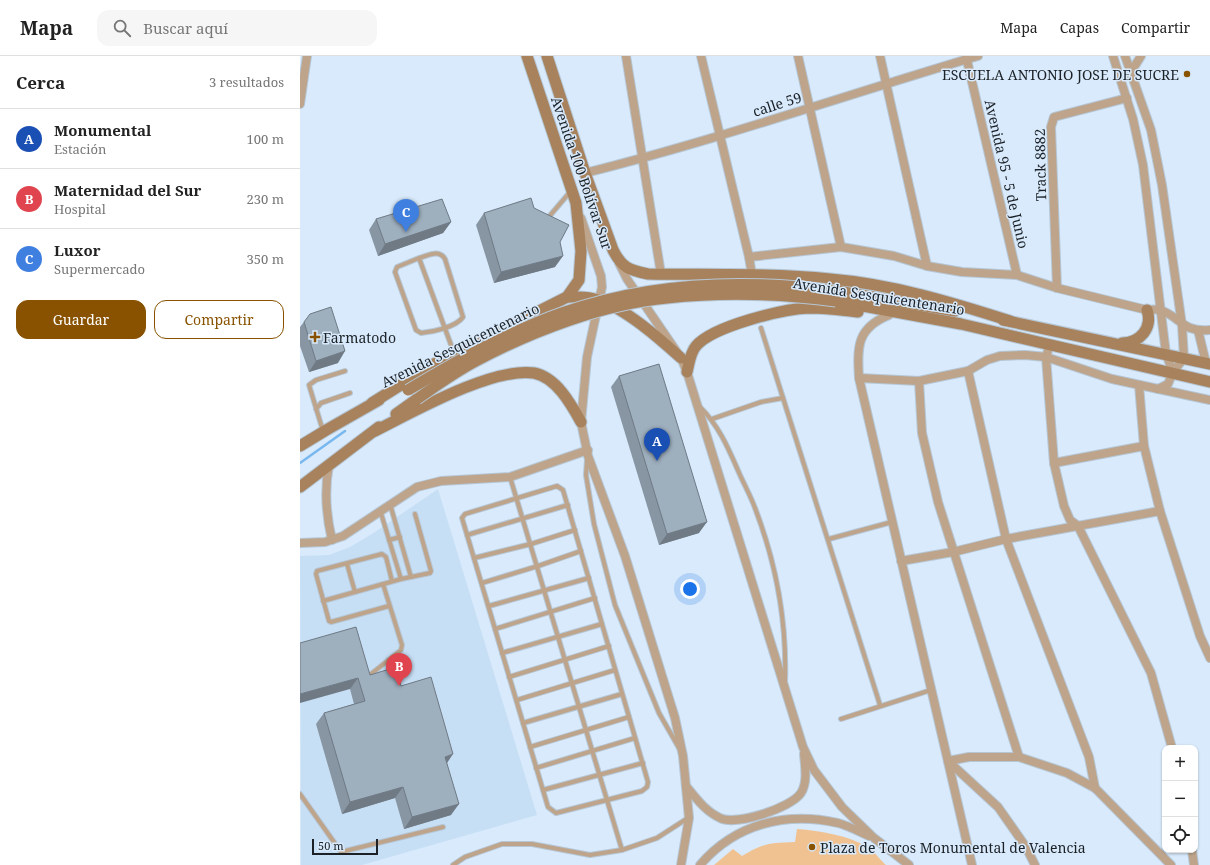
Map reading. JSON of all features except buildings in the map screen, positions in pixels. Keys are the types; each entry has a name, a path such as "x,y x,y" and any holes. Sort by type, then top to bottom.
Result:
{"main road":[{"name":"Avenida 100 Bolívar Sur","path":"527,56 576,203"},
{"name":"Avenida 100 Bolívar Sur","path":"547,56 584,174 619,262"},
{"path":"567,297 579,280 581,251 576,203"},
{"path":"619,262 632,271 661,274 752,275 830,279 860,283 963,306 1010,321"},
{"name":"Avenida Sesquicentenario","path":"300,446 372,403 408,390 457,360 526,327 562,313 621,296 664,288 753,284 799,286 914,316 961,324 1173,372 1210,382"},
{"name":"Avenida Sesquicentenario","path":"300,487 417,399 474,362 543,330 572,319 646,301 668,298 754,295 837,296 1010,321 1208,363"},
{"path":"372,403 427,368 567,297 582,297 600,300 652,333 681,358"},
{"path":"687,372 696,346 706,338 733,326 784,311 809,308 914,316"},
{"path":"1116,343 1136,341 1142,336 1149,323 1147,310"},
{"path":"375,431 473,385 510,375 534,373 548,380 565,394 581,422"}],"street":[{"path":"300,104 307,56"},
{"path":"626,56 644,159 661,274"},
{"path":"701,56 752,275"},
{"path":"798,56 841,247"},
{"path":"880,56 927,266"},
{"name":"calle 59","path":"584,174 644,159 967,58 978,56"},
{"path":"1113,56 1134,118 1143,165 1166,354 1173,372"},
{"path":"1125,56 1151,130 1162,185 1182,325 1184,358 1173,372 1168,384 1158,389"},
{"path":"1120,78 1131,72 1141,56"},
{"name":"Avenida 95 - 5 de Junio","path":"967,58 1017,275"},
{"name":"Track 8882","path":"1057,288 1050,127 1054,117 1127,98"},
{"name":"Avenida 100 Bolívar Sur","path":"576,203 601,276 600,300 587,357 581,422 588,453 625,556 676,718 683,756 689,818 681,865"},
{"path":"749,257 841,247 909,260 927,266 962,272 1017,275 1057,288 1147,310 1160,310 1182,325 1198,330 1210,330"},
{"path":"619,262 627,279 681,358 687,372 803,748 814,770 827,789 874,838 908,865"},
{"path":"889,315 878,320 864,332 858,357 859,378 972,865"},
{"path":"1198,330 1208,363"},
{"path":"1050,344 1046,358 1054,463 1064,506 1070,520 1078,526 1151,673 1171,745"},
{"path":"859,378 919,380 968,371 987,360 1000,356 1025,355 1046,358 1112,379 1210,400"},
{"path":"968,371 1006,539 1089,757 1095,788"},
{"path":"919,380 922,434 938,502 1020,757"},
{"path":"1139,385 1144,446 1160,511 1200,636 1210,658"},
{"path":"1054,463 1144,446"},
{"path":"300,543 325,542 343,536 361,526 380,510 418,487 441,481 510,477 588,453"},
{"path":"329,465 326,483 326,503 332,540"},
{"path":"901,561 953,552 1006,539 1160,511"},
{"path":"686,786 704,807 720,818 730,821 744,819 795,800 802,791 805,779 803,748"},
{"path":"948,761 969,757 1020,757 1067,773 1095,788 1171,865"},
{"path":"948,761 998,807 1026,846 1035,865"},
{"path":"700,865 722,844 745,830 786,818 815,819 840,824 874,838"},
{"path":"1192,853 1194,865"}],"lane":[{"path":"544,223 572,190"},
{"path":"438,253 442,254 445,258 464,317 460,322 444,327 426,333 421,333 416,330 395,272 397,267 420,258 438,253"},
{"path":"420,258 454,354"},
{"path":"762,328 880,705"},
{"path":"324,431 310,391 311,382 345,371"},
{"path":"316,408 321,403 350,393"},
{"path":"712,419 762,402 783,398"},
{"path":"696,403 712,419 726,442 755,508 775,573 785,636 785,690"},
{"path":"588,453 586,475 594,524 614,605 659,713 683,756"},
{"path":"510,477 524,519 622,850"},
{"path":"557,486 563,490 568,505 648,782 647,787 642,791 556,813 548,807 467,535 463,515 517,497 557,486"},
{"path":"390,504 411,577"},
{"path":"467,535 568,505"},
{"path":"380,510 401,579"},
{"path":"323,601 392,581 430,574 431,571 415,514"},
{"path":"829,539 892,522"},
{"path":"474,558 531,544 575,530"},
{"path":"389,540 400,537"},
{"path":"482,583 581,551"},
{"path":"389,606 331,622 329,621 323,601 316,572 384,555 392,581"},
{"path":"347,564 355,592"},
{"path":"489,606 589,578"},
{"path":"371,674 401,650 402,645 383,584"},
{"path":"495,629 552,613 595,598"},
{"path":"502,653 602,624"},
{"path":"509,677 609,646"},
{"path":"388,660 394,676"},
{"path":"516,700 573,684 615,670"},
{"path":"840,719 931,690"},
{"path":"523,723 622,694"},
{"path":"530,747 629,717"},
{"path":"536,768 593,752 635,738"},
{"path":"543,790 643,763"},
{"path":"300,794 341,852 443,827"},
{"path":"453,865 465,857 502,844 532,844 590,855 622,850 657,838 689,818"}],"shaded area":[{"path":"438,489 537,815 362,865 301,865 300,556 329,555 350,547 372,534"},
{"name":"Plaza de Toros Monumental de Valencia","path":"797,829 825,832 852,840 869,848 886,865 714,865 733,849 742,856 767,844 795,842"}],"waterway":[{"path":"300,463 345,431"}],"place":[{"name":"ESCUELA ANTONIO JOSE DE SUCRE","path":"1187,74"},
{"name":"Luxor","path":"406,232"},
{"name":"Farmatodo","path":"315,337"},
{"name":"Monumental","path":"657,461"},
{"name":"Maternidad del Sur","path":"399,686"},
{"name":"Plaza de Toros Monumental de Valencia","path":"812,847"}]}
